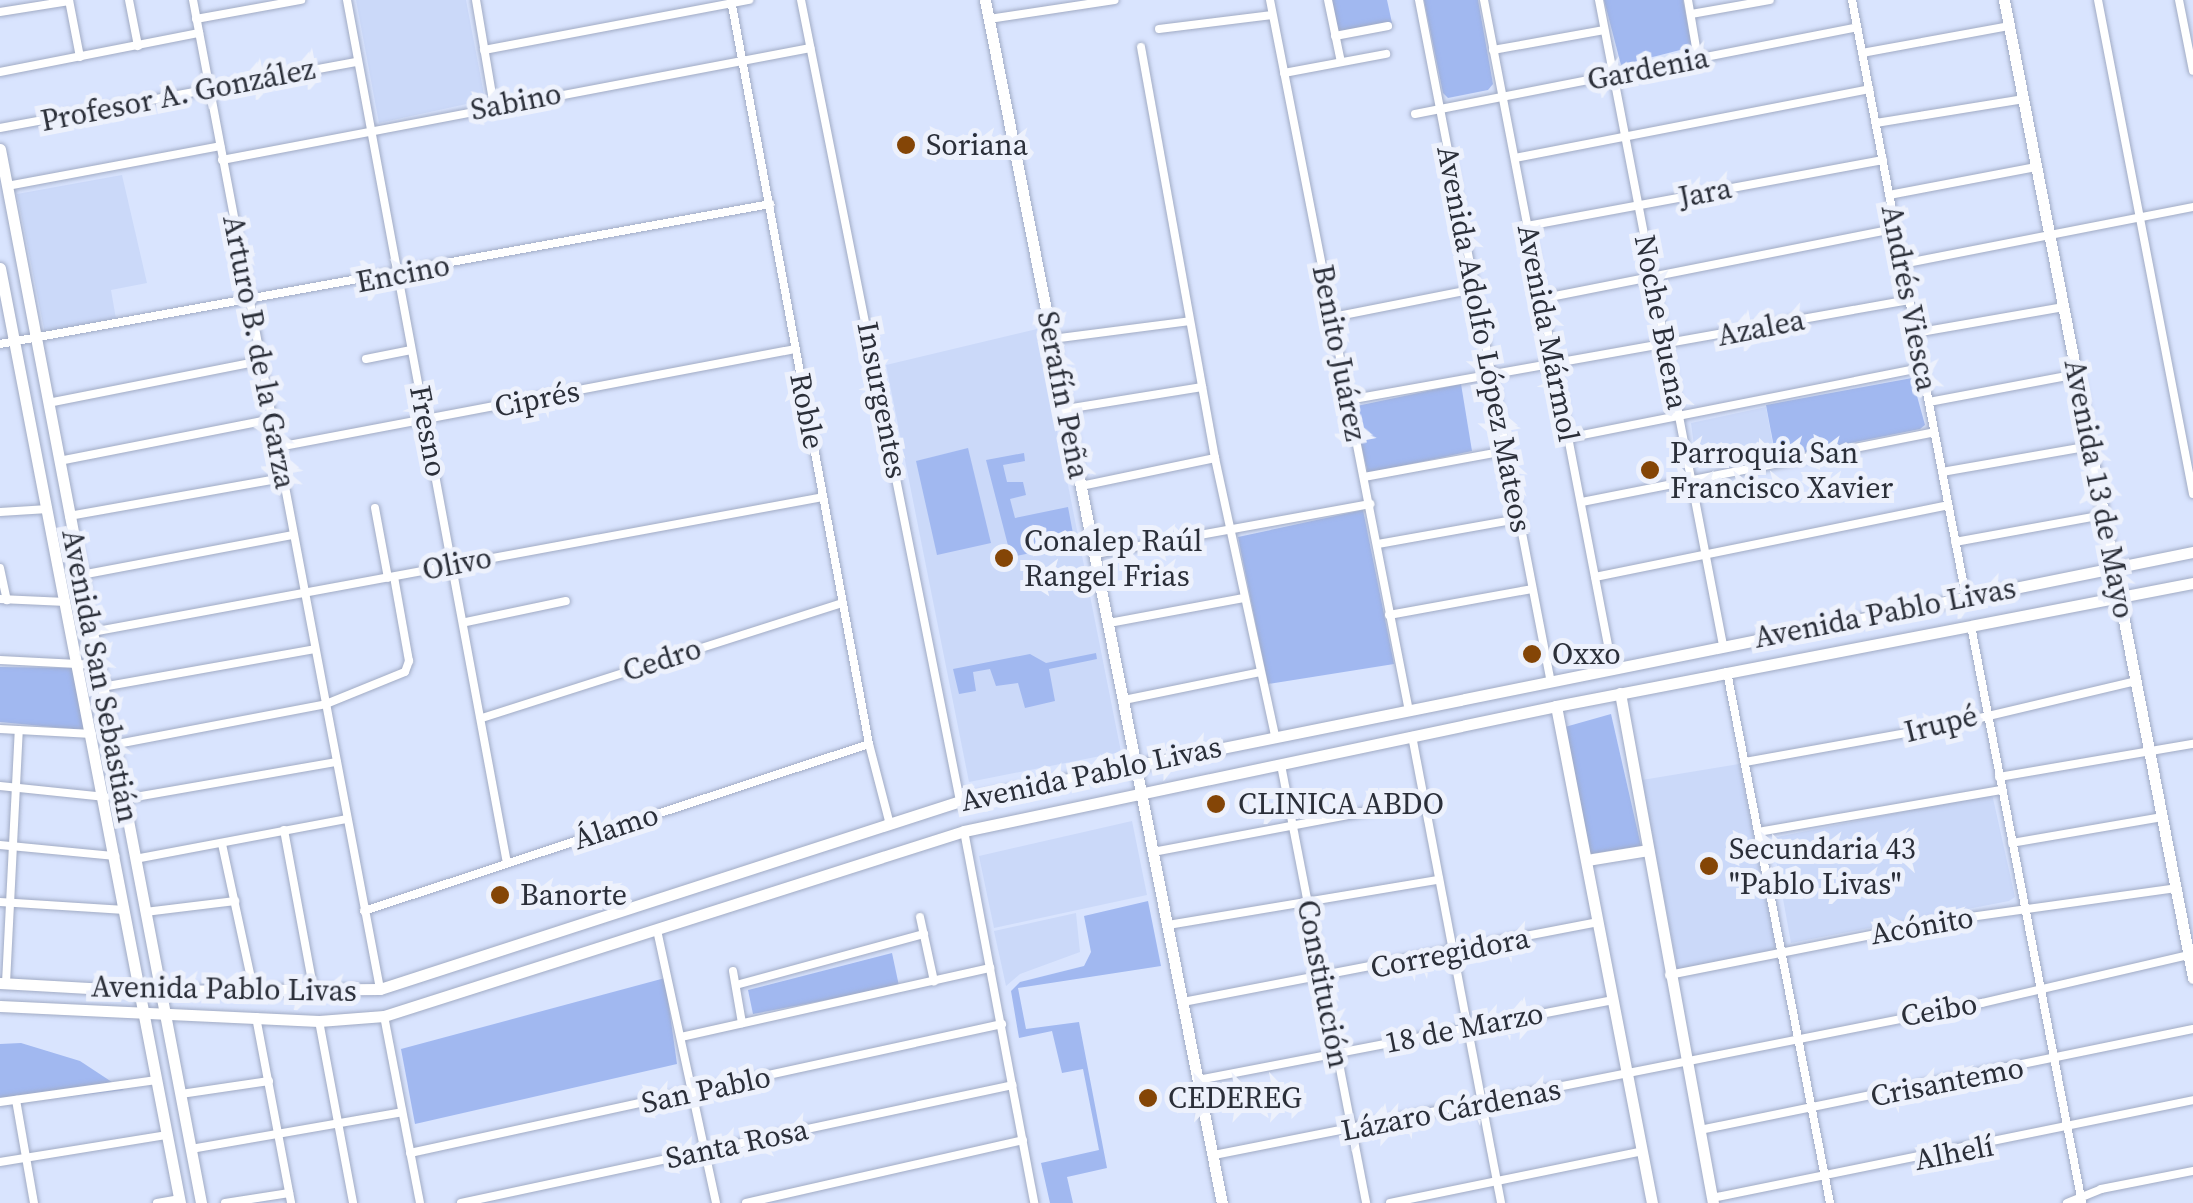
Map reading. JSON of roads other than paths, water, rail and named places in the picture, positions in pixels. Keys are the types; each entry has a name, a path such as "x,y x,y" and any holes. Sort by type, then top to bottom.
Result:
{"main road":[{"name":"Serafín Peña","path":"985,0 1222,1203"},
{"name":"Avenida 13 de Mayo","path":"2004,0 2193,978"},
{"name":"Avenida San Sebastián","path":"0,149 201,1203"},
{"name":"Avenida San Sebastián","path":"0,268 180,1201"},
{"name":"Avenida Pablo Livas","path":"3,983 142,991 380,989 960,801 1408,706 2193,552"},
{"name":"Avenida Pablo Livas","path":"0,1006 319,1021 384,1016 964,831 1620,693 2193,583"},
{"path":"1620,693 1713,1201"},
{"path":"1556,706 1652,1203"},
{"path":"1587,860 1648,850"},
{"path":"151,1051 172,1048"}],"street":[{"path":"0,12 33,3 69,0 80,56"},
{"path":"130,0 138,46"},
{"name":"Arturo B. de la Garza","path":"193,0 380,989"},
{"path":"196,19 301,0"},
{"name":"Fresno","path":"347,0 396,275 466,622 507,863"},
{"path":"476,0 494,106"},
{"path":"484,50 749,0"},
{"name":"Insurgentes","path":"801,0 960,801"},
{"path":"1055,0 1057,11"},
{"path":"989,19 1115,0"},
{"name":"Benito Juárez","path":"1270,0 1408,706"},
{"path":"1328,0 1341,62"},
{"name":"Avenida Adolfo López Mateos","path":"1419,0 1550,678"},
{"name":"Avenida Mármol","path":"1484,0 1612,666"},
{"name":"Noche Buena","path":"1599,0 1724,645"},
{"path":"1688,0 1698,59"},
{"path":"1691,14 1770,0"},
{"name":"Andrés Viesca","path":"1852,0 1966,597"},
{"path":"2098,0 2193,494"},
{"name":"Roble","path":"731,2 869,744 889,821"},
{"path":"2193,8 2180,5 2193,72"},
{"path":"1158,29 1272,15"},
{"path":"1335,36 1388,26"},
{"path":"1862,53 2009,26"},
{"name":"Gardenia","path":"1414,114 1858,27"},
{"path":"1493,50 1604,30"},
{"path":"0,72 199,33"},
{"name":"Sabino","path":"222,160 810,48"},
{"path":"1141,48 1202,387 1275,735"},
{"path":"1284,74 1386,54"},
{"name":"Profesor A. González","path":"0,128 356,62"},
{"path":"1514,158 1869,89"},
{"path":"1876,124 2024,99"},
{"path":"7,186 220,146"},
{"name":"Jara","path":"1526,226 1883,160"},
{"path":"1889,196 2036,167"},
{"name":"Encino","path":"0,344 249,304 770,204"},
{"path":"1902,264 2193,207"},
{"path":"1540,298 1895,229"},
{"path":"1333,318 1475,290"},
{"name":"Azalea","path":"1348,400 1909,300"},
{"path":"1915,333 2064,307"},
{"path":"1052,339 1190,320"},
{"name":"Ciprés","path":"278,447 795,349"},
{"path":"366,359 411,350"},
{"path":"48,403 261,361"},
{"path":"1568,438 1922,368"},
{"path":"1928,402 2077,374"},
{"path":"1066,409 1202,387"},
{"path":"58,461 273,419"},
{"path":"1582,502 1934,432"},
{"path":"1942,472 2092,446"},
{"path":"1364,478 1505,451"},
{"path":"1081,486 1216,458"},
{"path":"69,516 282,478"},
{"name":"Olivo","path":"92,632 823,497"},
{"path":"1096,554 1370,504"},
{"path":"1595,576 1948,505"},
{"path":"112,745 326,704 408,669 375,508"},
{"path":"0,512 48,509"},
{"path":"1955,542 2104,514"},
{"path":"1378,544 1519,519"},
{"path":"81,575 294,535"},
{"path":"0,568 3,599 66,602"},
{"path":"1389,615 1532,589"},
{"path":"1109,624 1244,598"},
{"path":"466,622 566,601"},
{"name":"Cedro","path":"482,718 843,603"},
{"path":"1971,626 2081,1200"},
{"path":"101,687 314,649"},
{"path":"0,660 97,665"},
{"path":"1124,700 1260,672"},
{"path":"1728,672 1830,1203"},
{"name":"Irupé","path":"1745,762 2136,681"},
{"path":"0,729 92,734"},
{"path":"3,983 4,903 12,846 19,730"},
{"path":"1412,736 1436,880 1501,1203"},
{"name":"Álamo","path":"364,911 869,744"},
{"path":"1999,777 2193,744"},
{"path":"124,799 337,762"},
{"name":"Constitución","path":"1282,765 1366,1203"},
{"path":"0,786 105,797"},
{"path":"1758,832 2002,790"},
{"path":"1153,852 1423,801"},
{"path":"2012,843 2163,817"},
{"path":"135,859 347,819"},
{"path":"284,830 314,992"},
{"path":"964,831 1034,1202 1022,1203"},
{"path":"222,844 254,992"},
{"path":"0,845 116,856"},
{"path":"1168,925 1436,880"},
{"name":"Acónito","path":"1669,974 2176,888"},
{"path":"144,912 235,900"},
{"path":"4,903 125,910"},
{"path":"920,917 934,980"},
{"name":"Corregidora","path":"1183,1002 1320,979 1598,922"},
{"path":"657,930 716,1203"},
{"path":"736,985 924,934"},
{"name":"Ceibo","path":"1688,1058 1982,1003 2040,984 2191,954"},
{"path":"681,1038 990,968"},
{"path":"733,971 742,1023"},
{"name":"18 de Marzo","path":"1198,1080 1613,1000"},
{"path":"384,1016 420,1203"},
{"path":"225,1203 290,1198 256,1017"},
{"path":"319,1021 353,1203"},
{"name":"San Pablo","path":"410,1153 1002,1024"},
{"name":"Crisantemo","path":"1700,1130 2193,1029"},
{"name":"Lázaro Cárdenas","path":"1214,1156 1628,1075 1688,1058"},
{"path":"0,1102 156,1080"},
{"path":"181,1094 268,1081"},
{"name":"Santa Rosa","path":"460,1203 1013,1085"},
{"path":"16,1100 34,1203"},
{"name":"Alhelí","path":"1713,1201 2193,1100"},
{"path":"191,1149 402,1112"},
{"path":"0,1162 166,1135"},
{"path":"746,1203 1023,1140"},
{"path":"1390,1203 1642,1151"},
{"path":"2067,1203 2193,1171"},
{"path":"803,1190 806,1203"},
{"path":"157,1203 180,1201"}],"place":[{"name":"Soriana","path":"906,145"},
{"name":"Parroquia San Francisco Xavier","path":"1650,470"},
{"name":"Conalep Raúl Rangel Frias","path":"1004,558"},
{"name":"Oxxo","path":"1532,654"},
{"name":"CLINICA ABDO","path":"1216,804"},
{"name":"Secundaria 43 \"Pablo Livas\"","path":"1709,866"},
{"name":"Banorte","path":"500,895"},
{"name":"CEDEREG","path":"1148,1098"}]}
